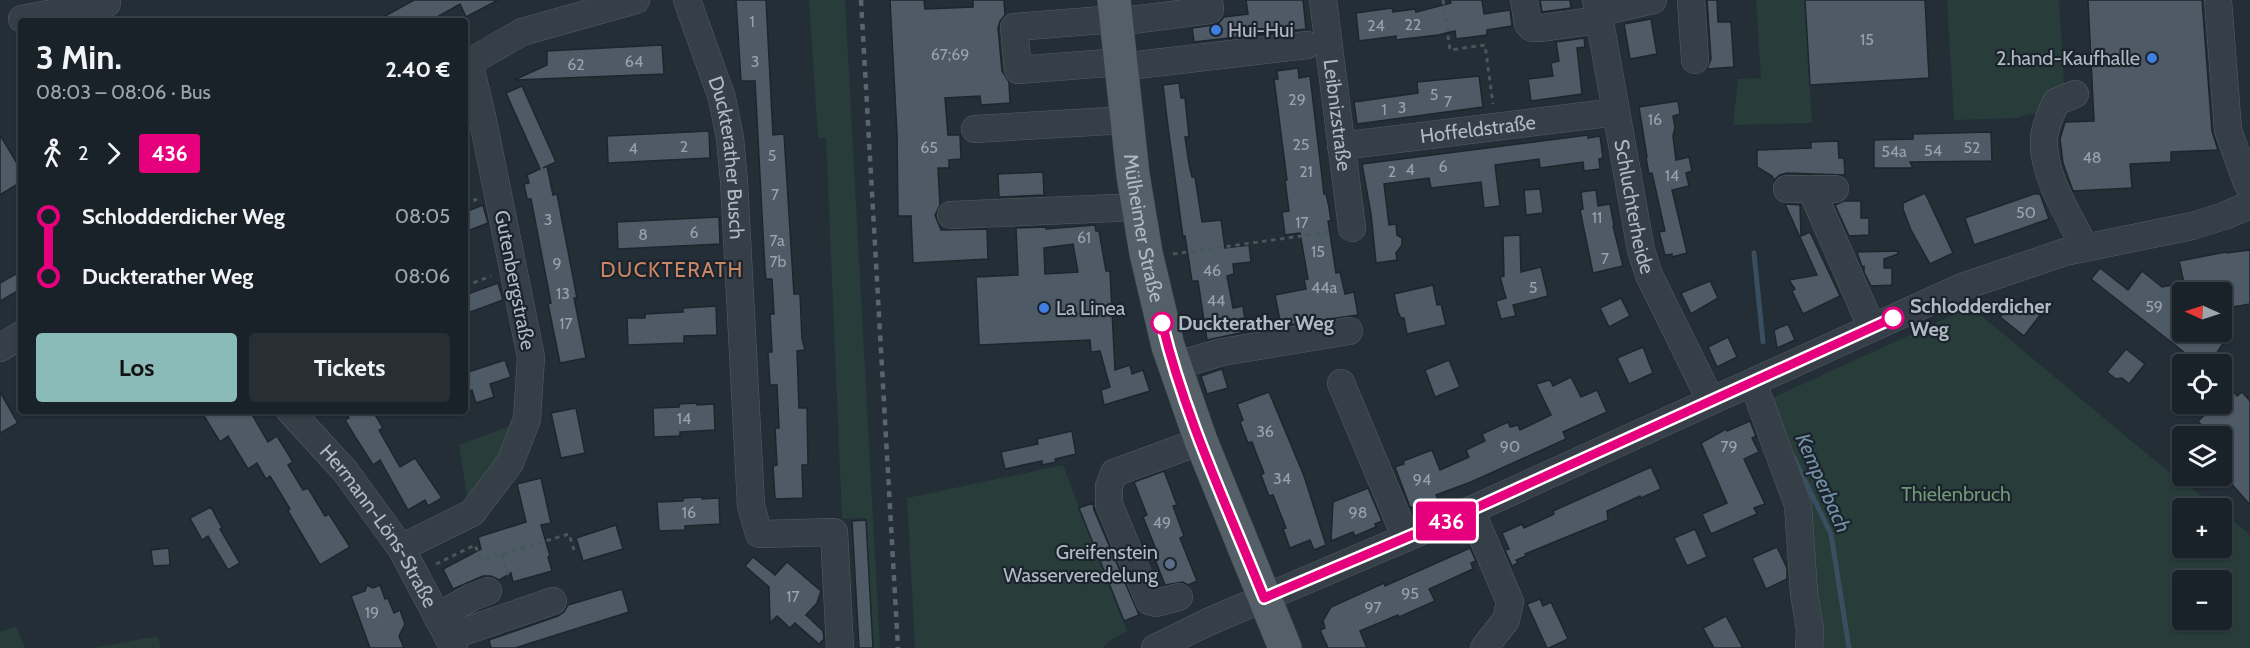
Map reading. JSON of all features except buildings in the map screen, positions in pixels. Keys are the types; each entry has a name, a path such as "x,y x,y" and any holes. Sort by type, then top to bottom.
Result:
{"main road":[{"name":"Mülheimer Straße","path":"1115,14 1138,207 1147,258 1174,366 1201,441 1285,648"}],"street":[{"path":"468,62 522,32 636,0"},
{"name":"Duckterather Busch","path":"687,0 722,98 730,138 751,506 759,534 834,532 840,648"},
{"path":"1209,0 1210,10 1115,14 1014,27 1018,70 1120,65 1307,45"},
{"name":"Leibnizstraße","path":"1323,0 1352,228"},
{"path":"1524,0 1528,24 1532,28 1653,0"},
{"path":"1691,0 1695,60"},
{"path":"2218,0 2228,130 2250,187"},
{"path":"21,13 107,3"},
{"name":"Schluchterheide","path":"1598,11 1641,250 1649,275 1711,401"},
{"name":"Gutenbergstraße","path":"401,548 472,513 510,464 527,419 531,357 468,67"},
{"path":"2075,94 2056,102 2047,123 2044,138 2046,161 2058,193 2085,248"},
{"name":"Hoffeldstraße","path":"1341,146 1616,112"},
{"path":"975,129 1126,120"},
{"path":"1811,189 1872,328"},
{"path":"1155,648 1208,622 1471,510 1962,287 2065,252 2192,226 2250,205"},
{"path":"951,215 1138,207"},
{"path":"1174,366 1222,352 1349,331"},
{"path":"0,348 18,337"},
{"path":"1753,382 1798,505 1804,593 1810,630 1809,648"},
{"path":"1341,383 1406,538"},
{"name":"Hermann-Löns-Straße","path":"293,414 345,471 401,548 446,634"},
{"path":"1179,597 1156,603 1149,601 1109,504 1109,486 1114,473 1201,441"},
{"path":"1471,510 1510,602 1506,620 1484,648"},
{"path":"446,634 472,597 498,583"},
{"path":"446,634 553,601"}],"path":[{"path":"1443,0 1450,50 1485,45 1495,120 1498,126"},
{"path":"1147,258 1352,228"},
{"path":"468,285 513,268"},
{"path":"415,574 475,545 480,557 484,559 569,534 574,550"},
{"path":"498,583 502,554"}],"green space":[{"path":"809,0 845,0 880,648 873,648 866,518 842,519 826,138 818,138"},
{"path":"1756,0 1805,0 1812,123 1733,125 1738,79 1761,78"},
{"path":"1947,0 2059,0 2066,113 2028,114 2018,118 1954,120"},
{"name":"Thielenbruch","path":"1971,307 2172,474 2172,486 2188,486 2204,498 2172,498 2172,558 2232,558 2232,520 2247,532 2250,536 2250,648 1823,648 1807,528 1770,399"},
{"path":"515,424 507,444 468,501 459,445"},
{"path":"1063,465 1127,631 1109,641 1103,648 915,648 907,498"},
{"path":"16,626 25,648 0,648 0,632"},
{"path":"158,636 161,648 93,648"}],"waterway":[{"name":"Kemperbach","path":"1754,253 1763,342"},
{"name":"Kemperbach","path":"1794,458 1831,534 1849,648"}],"railway":[{"path":"861,0 898,648"}],"bus line":[{"name":"436","path":"1162,323 1178,378 1201,441 1264,598 1471,510 1893,318"}],"place":[{"name":"Hui-Hui","path":"1216,30"},
{"name":"2.hand-Kaufhalle","path":"2152,58"},
{"name":"La Linea","path":"1044,308"},
{"name":"Schlodderdicher Weg","path":"1893,318"},
{"name":"Duckterather Weg","path":"1162,323"},
{"name":"Greifenstein Wasserveredelung","path":"1170,564"}],"district":[{"name":"DUCKTERATH","path":"672,270"}]}
